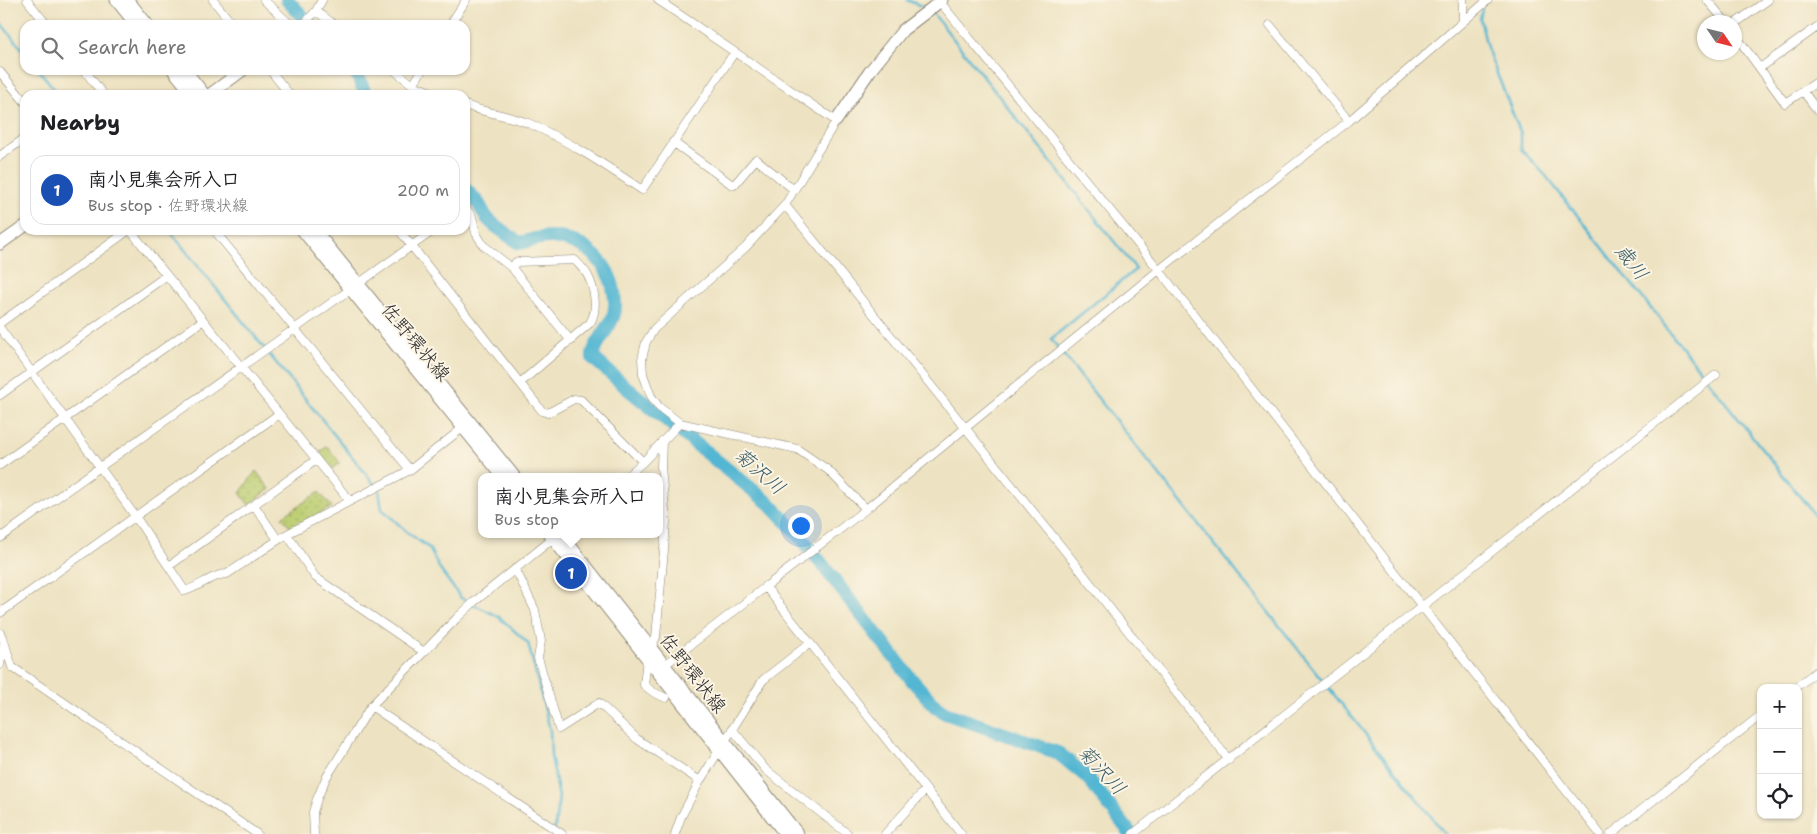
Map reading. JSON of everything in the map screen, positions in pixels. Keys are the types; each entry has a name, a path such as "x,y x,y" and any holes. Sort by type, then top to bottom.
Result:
{"main road":[{"path":"116,0 132,20"},
{"path":"128,0 144,20"},
{"path":"836,121 870,71 903,30 941,1"},
{"path":"177,75 189,90"},
{"path":"189,75 203,90"},
{"path":"214,90 236,75"},
{"path":"0,244 20,230"},
{"name":"佐野環状線","path":"307,235 354,286 467,424 511,473"},
{"name":"佐野環状線","path":"319,235 354,286"},
{"name":"佐野環状線","path":"467,424 501,473"},
{"name":"佐野環状線","path":"557,538 722,746 785,834"},
{"name":"佐野環状線","path":"722,746 798,834"}],"street":[{"path":"27,0 43,20"},
{"path":"213,0 230,20"},
{"path":"264,0 285,20"},
{"path":"308,20 316,11 322,0"},
{"path":"453,20 466,0"},
{"path":"658,0 836,121 785,205 746,247 654,329 646,342 642,359 645,384 659,407 680,423 797,449 828,470 866,509"},
{"path":"1463,0 1463,22"},
{"path":"661,668 866,509 1159,270 1349,121 1488,0"},
{"path":"1707,0 1720,15"},
{"path":"1742,18 1768,0"},
{"path":"941,1 1159,270 1600,834"},
{"path":"316,11 328,20"},
{"path":"1270,25 1349,121"},
{"path":"1760,68 1817,27"},
{"path":"1742,44 1785,103 1817,82"},
{"path":"470,107 527,123 589,154 642,190 734,52"},
{"path":"0,72 20,96"},
{"path":"88,75 100,90"},
{"path":"274,75 286,90"},
{"path":"400,75 413,85 426,90"},
{"path":"413,85 419,75"},
{"path":"1803,91 1817,110"},
{"path":"0,156 20,142"},
{"path":"674,142 731,184 734,185 756,159 793,189"},
{"path":"785,205 1069,556 1229,760"},
{"path":"470,214 476,233 483,245 512,268 571,341"},
{"path":"0,323 122,235"},
{"path":"133,235 350,501"},
{"path":"218,235 410,470"},
{"path":"403,235 545,413 556,410 574,400 581,400 643,462"},
{"path":"0,538 426,235"},
{"path":"512,268 516,262 574,260 587,273 595,300 594,318 590,323 520,383"},
{"path":"0,395 166,276"},
{"path":"0,465 202,321"},
{"path":"0,328 136,516 185,590 196,588 220,574 227,574 287,534 410,470 467,424"},
{"path":"1134,834 1716,374"},
{"path":"0,613 279,414"},
{"path":"631,473 680,423"},
{"path":"662,441 662,473"},
{"path":"169,566 316,460"},
{"path":"663,480 666,521 656,637 649,653 644,685 666,698"},
{"path":"254,505 278,540"},
{"path":"287,534 315,577 424,652"},
{"path":"314,834 313,812 326,778 372,706 474,602 516,570 553,538"},
{"path":"516,570 535,610 541,641 538,658 559,729 599,703 637,739 700,781"},
{"path":"765,586 961,834"},
{"path":"0,633 12,667 258,834"},
{"path":"0,666 4,641"},
{"path":"675,834 681,817 700,781 762,680 810,643"},
{"path":"1800,684 1817,671"},
{"path":"372,706 562,834"},
{"path":"1611,834 1757,718"},
{"path":"732,729 766,770 848,834"},
{"path":"885,834 926,790"}],"green space":[{"path":"327,446 340,463 329,471 316,456"},
{"path":"256,471 270,489 249,505 240,493"},
{"path":"319,492 332,507 291,528 282,517"}],"waterway":[{"name":"菊沢川","path":"287,0 306,20"},
{"path":"907,0 926,8"},
{"name":"歳川","path":"1482,9 1480,19 1488,51 1521,134 1521,149 1546,176 1817,518"},
{"path":"932,12 1136,269 1051,339 1445,834"},
{"path":"0,22 20,47"},
{"path":"43,75 55,90"},
{"name":"菊沢川","path":"357,75 364,90"},
{"name":"菊沢川","path":"470,194 477,201 486,217 519,243 544,237 564,239 583,247 599,260 610,277 614,290 615,307 612,319 595,348 593,358 627,388 770,504 800,536 912,680 936,707 945,713 1058,753 1087,777 1131,834"},
{"path":"173,235 379,490 382,509 407,532 429,548 441,571 461,598 499,617 528,643 550,730 551,756 559,797 554,834"}],"place":[{"name":"南小見集会所入口","path":"571,573"}]}
